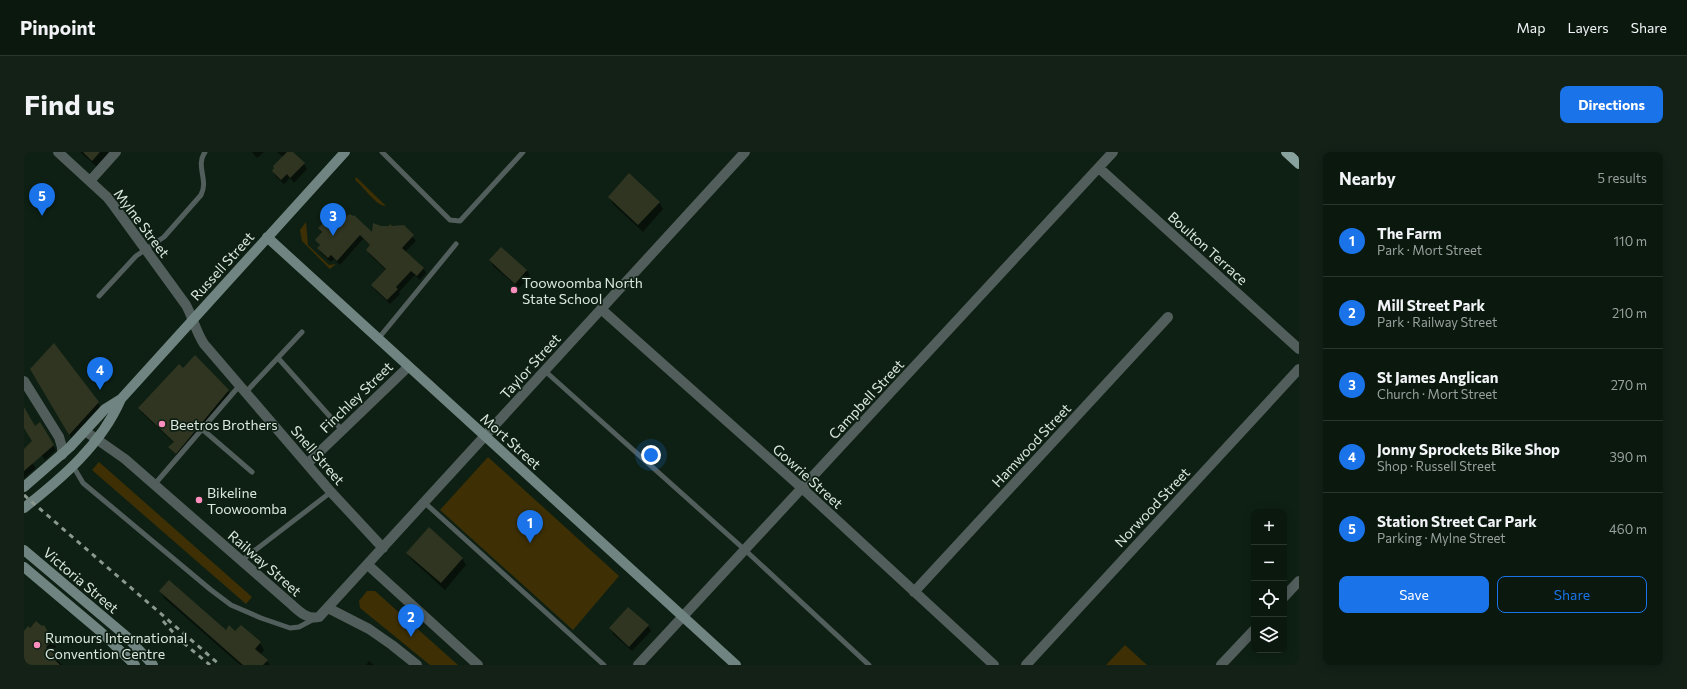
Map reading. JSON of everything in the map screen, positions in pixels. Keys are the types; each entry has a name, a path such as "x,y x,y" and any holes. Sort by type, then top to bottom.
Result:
{"main road":[{"name":"Russell Street","path":"24,487 62,455 105,409 120,399 345,152"},
{"path":"1286,152 1299,164"},
{"name":"Mort Street","path":"267,238 736,665"},
{"name":"Russell Street","path":"24,508 73,466 97,438 114,414 120,399"},
{"name":"Victoria Street","path":"24,550 126,636 154,665"},
{"name":"Victoria Street","path":"24,567 101,632 135,665"}],"street":[{"name":"Mylne Street","path":"58,152 90,181 114,206 186,306 193,319"},
{"path":"90,181 116,152"},
{"name":"Taylor Street","path":"319,616 425,503 745,152"},
{"name":"Campbell Street","path":"638,665 1113,152"},
{"name":"Boulton Terrace","path":"1099,168 1299,349"},
{"name":"Gowrie Street","path":"601,309 802,488 994,665"},
{"name":"Hamwood Street","path":"914,592 1168,317"},
{"name":"Snell Street","path":"193,319 199,336 204,344 331,492 383,548"},
{"name":"Finchley Street","path":"307,464 408,367"},
{"name":"Norwood Street","path":"1026,665 1299,369"},
{"path":"24,381 59,437 62,447 62,455"},
{"name":"Railway Street","path":"85,430 125,459 306,616 312,618 319,616"},
{"path":"368,565 478,665"},
{"path":"1287,594 1299,581"},
{"path":"328,608 370,629 417,665"},
{"path":"1222,665 1251,633"}],"lane":[{"path":"99,296 132,260 164,237 201,195 204,187 200,161 205,152"},
{"path":"382,152 450,220 460,221 523,152"},
{"path":"378,339 456,244"},
{"path":"154,485 202,429 243,388 278,358 302,332"},
{"path":"278,358 342,430"},
{"path":"545,371 745,550 869,665"},
{"path":"202,429 252,472"},
{"path":"73,466 83,483 231,605 261,618 290,628 299,627 319,616"},
{"path":"241,561 331,492"},
{"path":"425,503 604,665"}],"shaded area":[{"path":"356,177 386,206 374,200 355,180"},
{"path":"350,214 335,230 330,225 328,226 326,224"},
{"path":"306,222 308,245 329,265 336,264 330,269 302,241 300,230"},
{"path":"488,457 619,576 573,630 440,510"},
{"path":"99,462 252,597 246,604 92,470"},
{"path":"367,591 375,591 458,665 430,665 360,608 359,601"},
{"path":"1125,645 1147,665 1106,665"}],"building":[{"path":"83,152 100,152 92,161"},
{"path":"287,152 293,152 305,163 290,178 287,174 281,180 272,171 274,168 273,166"},
{"path":"629,173 660,202 638,225 608,197"},
{"path":"350,214 353,216 354,215 372,232 373,223 381,226 389,226 390,224 392,226 404,225 414,235 402,248 424,268 417,276 411,271 396,287 398,289 387,300 371,285 386,269 366,250 370,245 360,235 337,261 331,255 328,258 317,248 320,245 315,240 322,232 318,228 324,222 335,229"},
{"path":"501,247 527,270 515,284 489,260"},
{"path":"54,343 99,402 69,435 30,369"},
{"name":"Beetros Brothers","path":"195,355 229,390 176,454 168,447 174,442 138,408 179,364 183,368"},
{"path":"24,407 35,426 40,422 54,445 24,471 24,449 32,441 24,428"},
{"path":"429,527 463,558 441,583 406,553"},
{"path":"169,580 226,630 229,625 235,631 241,625 261,642 255,649 268,660 263,665 243,665 159,591"},
{"path":"628,607 649,625 629,647 609,628"},
{"name":"Rumours International Convention Centre","path":"36,621 42,626 44,625 53,640 46,647 56,656 54,659 60,665 24,665 24,631 28,626 30,628"}],"railway":[{"path":"24,495 220,665"},
{"path":"163,621 180,640 210,665"}],"place":[{"name":"Station Street Car Park","path":"42,216"},
{"name":"St James Anglican","path":"333,236"},
{"name":"Toowoomba North State School","path":"514,290"},
{"name":"Jonny Sprockets Bike Shop","path":"100,390"},
{"name":"Beetros Brothers","path":"162,424"},
{"name":"Bikeline Toowoomba","path":"199,500"},
{"name":"The Farm","path":"530,543"},
{"name":"Mill Street Park","path":"411,637"},
{"name":"Rumours International Convention Centre","path":"37,645"}]}
